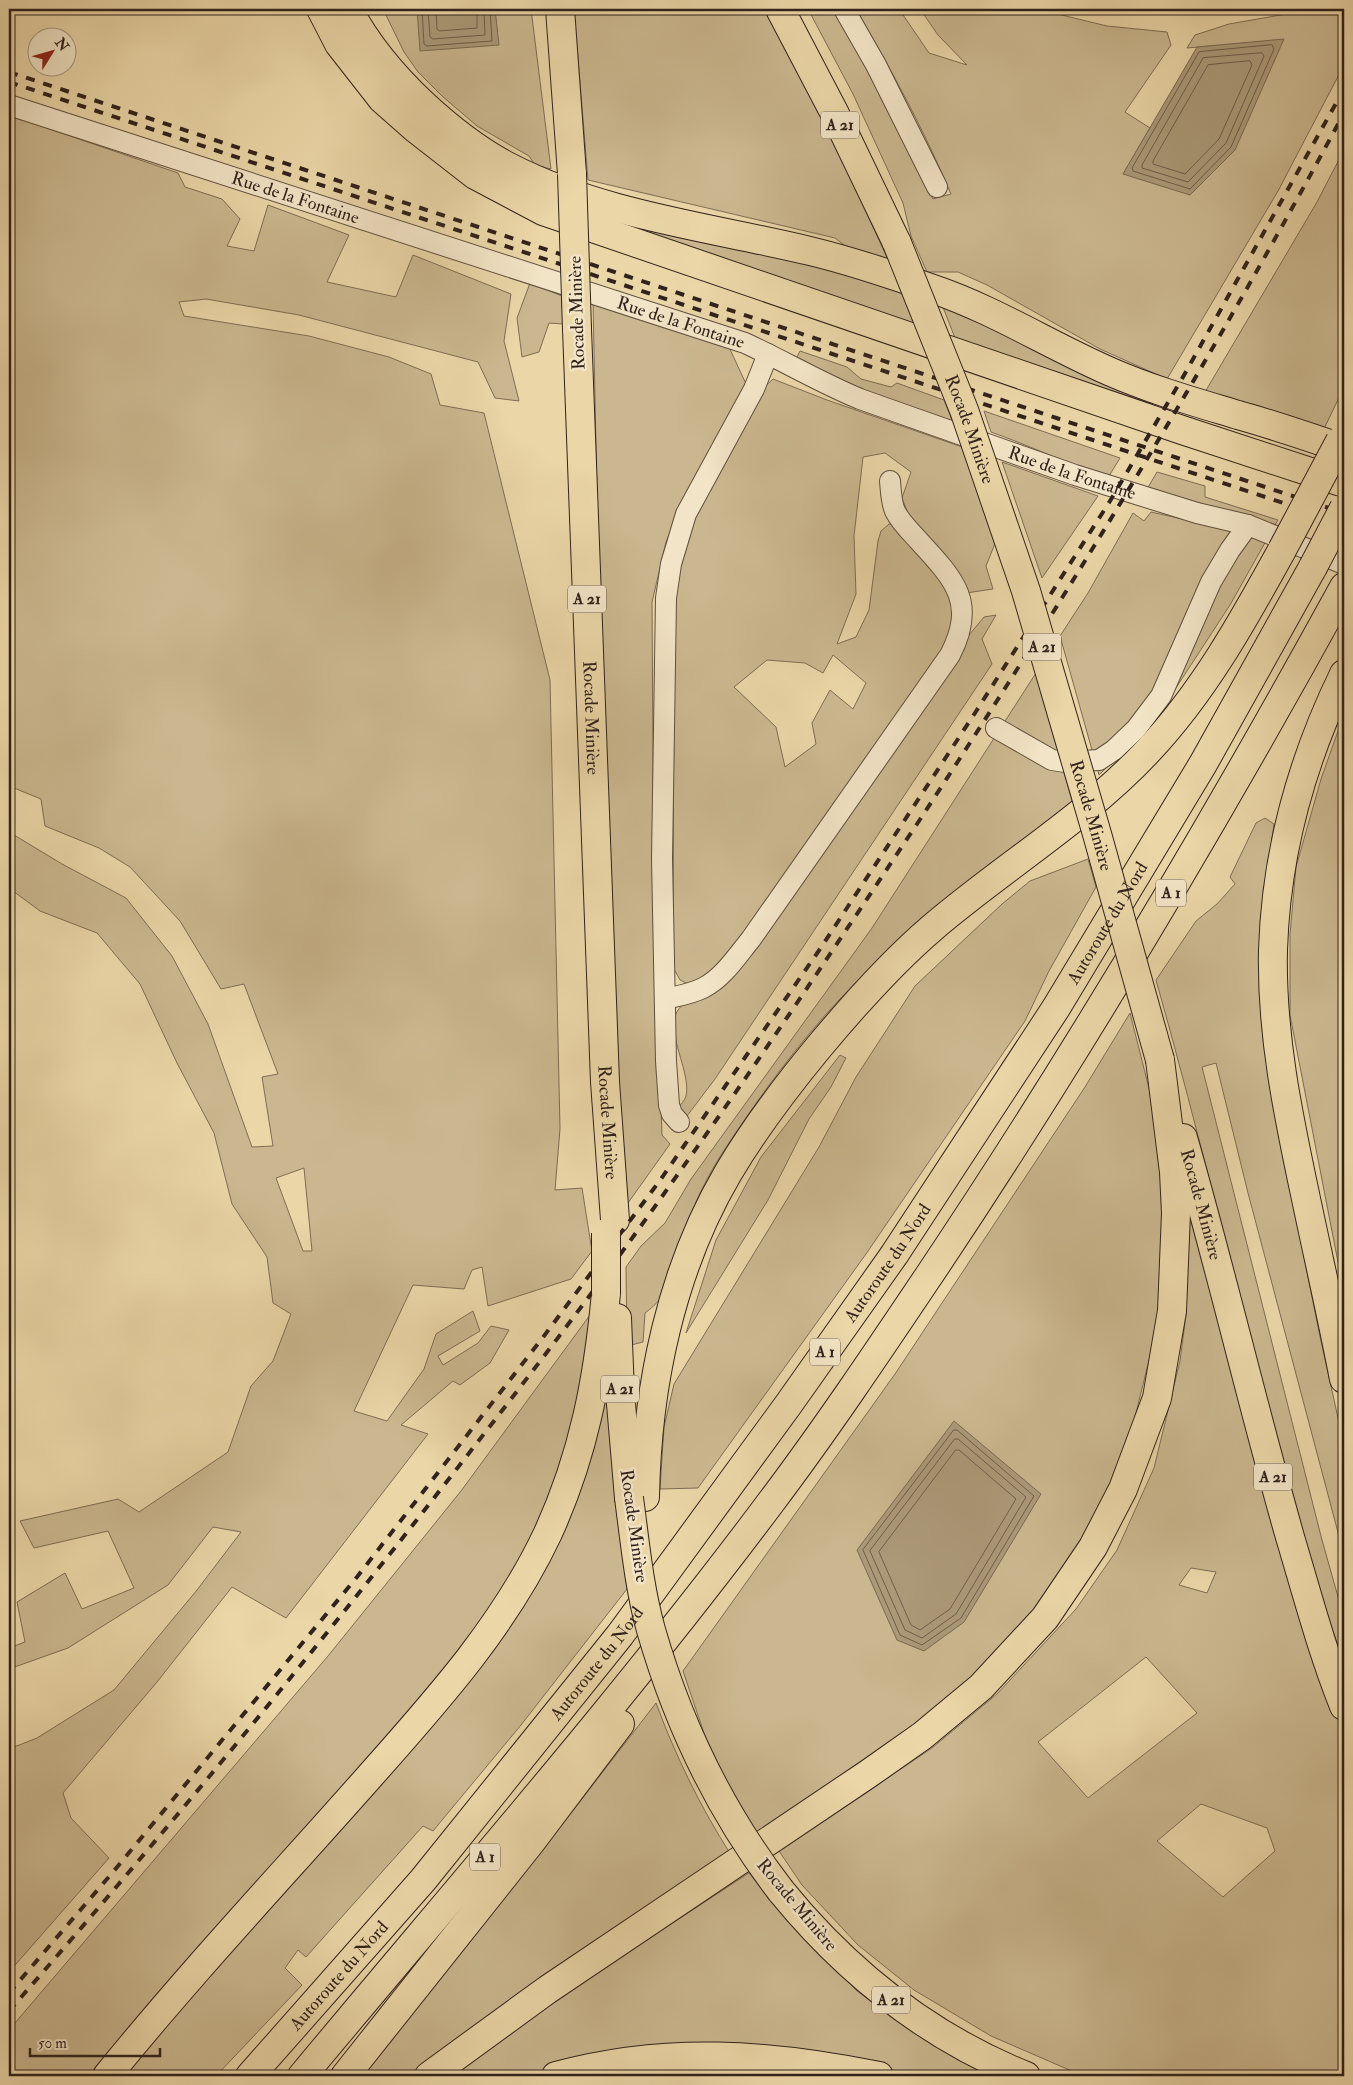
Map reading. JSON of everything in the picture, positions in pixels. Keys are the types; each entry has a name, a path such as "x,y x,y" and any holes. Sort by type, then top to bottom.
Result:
{"highway":[{"path":"320,9 338,44 382,99 475,175 543,211 1182,430 1344,483"},
{"path":"348,9 383,61 399,80 436,116 487,155 537,181 609,205 811,251 865,266 945,293 1109,372 1149,388 1344,449"},
{"name":"Rocade Minière","path":"560,9 572,174 611,1286 620,1392 637,1498 643,1594 651,1630 675,1700 697,1755 725,1808 750,1849 781,1891 824,1941 893,2001 958,2043 1026,2076"},
{"name":"Rocade Minière","path":"780,9 835,114 897,243 964,410 1026,591 1214,1245 1269,1463 1321,1644 1344,1706"},
{"path":"637,1498 655,1383 678,1287 692,1247 711,1204 747,1144 775,1102 823,1041 865,993 897,961 969,897 1073,818 1118,781 1172,724 1203,682 1248,612 1344,432"},
{"name":"Autoroute du Nord","path":"250,2076 423,1880 620,1635 883,1271 1056,1008 1203,764 1314,567 1344,508"},
{"name":"Autoroute du Nord","path":"302,2076 440,1909 555,1775 667,1638 773,1500 872,1361 995,1176 1176,885 1264,733 1344,587"},
{"path":"1344,674 1320,727 1304,769 1285,842 1275,914 1273,980 1284,1088 1344,1379"},
{"path":"429,2076 539,1996 922,1736 981,1687 1045,1618 1093,1548 1123,1489 1157,1398 1172,1311 1176,1213 1174,1172 1160,1060"},
{"path":"107,2076 209,1956 441,1696 503,1614 544,1540 575,1465 588,1420 611,1286"},
{"path":"344,2076 441,1956 595,1758 647,1686 667,1638"},
{"path":"556,2076 623,2062 677,2056 792,2060 878,2076"}],"lane":[{"path":"844,9 876,65 938,188"},
{"name":"Rue de la Fontaine","path":"9,105 745,343 834,388 869,402 1075,475 1197,513 1248,526 1344,564"},
{"path":"679,1122 672,1114 669,1105 665,999 662,849 664,655 667,589 673,555 686,514 754,389 768,354"},
{"path":"665,999 705,987 716,979 751,940 950,655 960,634 963,621 959,594 944,570 901,521 892,500 890,481"},
{"path":"996,728 1052,760 1065,762 1099,760 1114,750 1136,729 1161,696 1212,582 1230,550 1248,526"}],"shaded area":[{"path":"383,9 531,9 551,169 535,165 529,156 477,126 442,96 418,72 404,52"},
{"path":"574,9 767,9 823,117 888,260 853,252 835,238 588,180"},
{"path":"808,9 836,9 895,116 933,199 951,194 906,100 856,9 899,9 929,53 967,65 938,35 920,9 1037,9 1107,26 1167,32 1171,45 1125,112 1150,128 1123,174 1284,40 1187,48 1195,35 1229,24 1315,9 1344,9 1344,65 1278,191 1167,379 1100,349 987,285 958,272 927,272 911,236 903,203 853,94"},
{"path":"9,115 178,173 185,187 222,199 240,219 227,246 254,251 268,205 349,235 327,282 396,297 413,255 511,294 504,341 519,401 495,398 478,362 299,315 206,299 179,302 184,316 309,336 389,357 431,374 440,405 484,413 550,680 560,1129 555,1190 582,1188 592,1251 571,1279 488,1306 482,1267 472,1270 464,1289 413,1285 354,1411 387,1421 424,1369 436,1334 473,1311 480,1331 438,1356 443,1365 478,1343 491,1326 509,1330 490,1363 460,1385 453,1381 401,1425 428,1434 286,1618 232,1587 157,1682 63,1793 71,1818 109,1858 9,1972 9,1749 37,1738 114,1690 197,1590 241,1532 213,1527 168,1585 68,1648 9,1669 9,1648 25,1642 17,1602 65,1573 82,1609 134,1588 108,1531 34,1548 20,1521 118,1499 139,1512 228,1452 251,1386 273,1361 291,1314 273,1303 267,1257 232,1204 214,1133 177,1063 140,984 97,933 40,911 9,888 9,832 62,864 126,898 172,956 208,1024 252,1147 273,1146 262,1077 278,1074 244,984 221,989 180,921 130,867 99,848 45,826 41,799 9,786","holes":["304,1168 312,1251 303,1251 276,1178"]},
{"path":"1344,150 1344,387 1323,431 1205,392 1317,202"},
{"path":"590,215 898,285 916,327"},
{"path":"530,283 562,296 563,324 549,323 539,352 522,357 517,318"},
{"path":"593,301 728,345 747,386 686,495 666,542 652,602 654,913 662,1135 670,1144 623,1210 598,545"},
{"path":"941,302 1157,396 1152,404 955,338"},
{"path":"800,351 847,367 861,379 891,387 897,383 944,400 953,423 839,382 797,357"},
{"path":"773,379 962,447 996,541 986,566 993,589 966,593 911,521 902,498 911,472 885,453 863,457 854,536 856,594 837,644 856,637 869,610 878,541 881,531 889,524 896,524 936,572 952,600 956,614 956,628 943,656 725,962 692,986 680,980 673,967 674,612 680,566 694,512 757,394","holes":["833,655 866,683 853,709 830,690 812,723 816,744 785,767 776,727 734,687 767,660 805,663 823,673"]},
{"path":"984,411 1120,458 1109,476 1079,466 991,432"},
{"path":"1002,462 1098,496 1042,578"},
{"path":"1157,472 1205,486 1205,497 1278,520 1275,525 1224,513 1147,489"},
{"path":"1151,512 1232,530 1266,541 1230,605 1172,694 1121,753 1099,775 1060,636 1088,593 1133,513 1144,521"},
{"path":"996,615 982,639 992,664 715,1079 687,1116 678,1109 686,1096 686,1084 674,1026 676,1014 683,1005 698,999 954,660 969,635 984,617"},
{"path":"1036,673 1073,804 981,871 923,920 867,971 809,1033 764,1092 712,1170 690,1216 661,1297 645,1313 643,1342 627,1346 626,1267 641,1246 665,1223 691,1179 872,928"},
{"path":"1344,714 1344,1293 1290,1015 1290,934 1296,867 1321,779"},
{"path":"1265,818 1274,824 1263,905 1260,960 1262,1021 1272,1095 1319,1332 1344,1445 1344,1555 1248,1193 1216,1063 1202,1067 1322,1540 1344,1618 1344,1663 1317,1582 1294,1500 1156,980 1196,921 1217,904 1235,884 1230,877 1256,823"},
{"path":"1088,859 1096,887 1049,971 1025,1021 866,1254 698,1488 660,1489 664,1427 674,1384 819,1147 856,1077 915,986 1002,904 1030,881"},
{"path":"1130,1013 1162,1140 1168,1202 1159,1320 1130,1437 1111,1489 1077,1553 1034,1612 973,1679 904,1736 757,1835 733,1796 705,1736 683,1671 895,1374 1085,1087"},
{"path":"840,1055 846,1058 831,1087 809,1119 768,1200 686,1333 716,1240 761,1157"},
{"path":"1197,1209 1326,1681 1344,1728 1344,2076 1088,2076 1074,2072 991,2036 914,1990 858,1945 802,1885 779,1851 932,1748 997,1694 1076,1609 1117,1550 1154,1468 1180,1361 1186,1315 1188,1212","holes":["1191,1568 1216,1572 1207,1593 1179,1585","1146,1657 1197,1713 1088,1798 1038,1742","1201,1804 1267,1828 1275,1851 1223,1897 1157,1841"]},
{"path":"590,1315 585,1367 575,1424 529,1552 459,1658 94,2076 9,2076 9,2030 328,1656 461,1491"},
{"path":"608,1380 619,1518 627,1589 521,1725 433,1831 423,1826 306,1957 298,1950 285,1968 302,1985 216,2076 116,2076 468,1673"},
{"path":"656,1703 689,1781 731,1855 449,2048 414,2076 358,2076 568,1817"},
{"path":"749,1873 774,1905 857,1991 906,2027 976,2069 993,2076 917,2076 845,2060 552,2068 527,2076 450,2076 593,1975"},
{"path":"703,2064 830,2076 603,2076"}],"water":[{"path":"417,9 495,9 499,45 420,51"},
{"path":"1284,39 1235,150 1190,195 1123,174 1197,47"},
{"path":"954,1421 1041,1494 964,1622 924,1651 897,1640 857,1550"}],"railway":[{"path":"9,72 1344,513"},
{"path":"9,82 1344,523"},
{"path":"9,1993 113,1872 357,1577 544,1336 661,1179 820,949 975,713 1110,501 1183,377 1344,89"},
{"path":"9,2011 229,1753 389,1556 617,1259 704,1137 917,824 1029,650 1191,384 1243,295 1344,113"}]}
